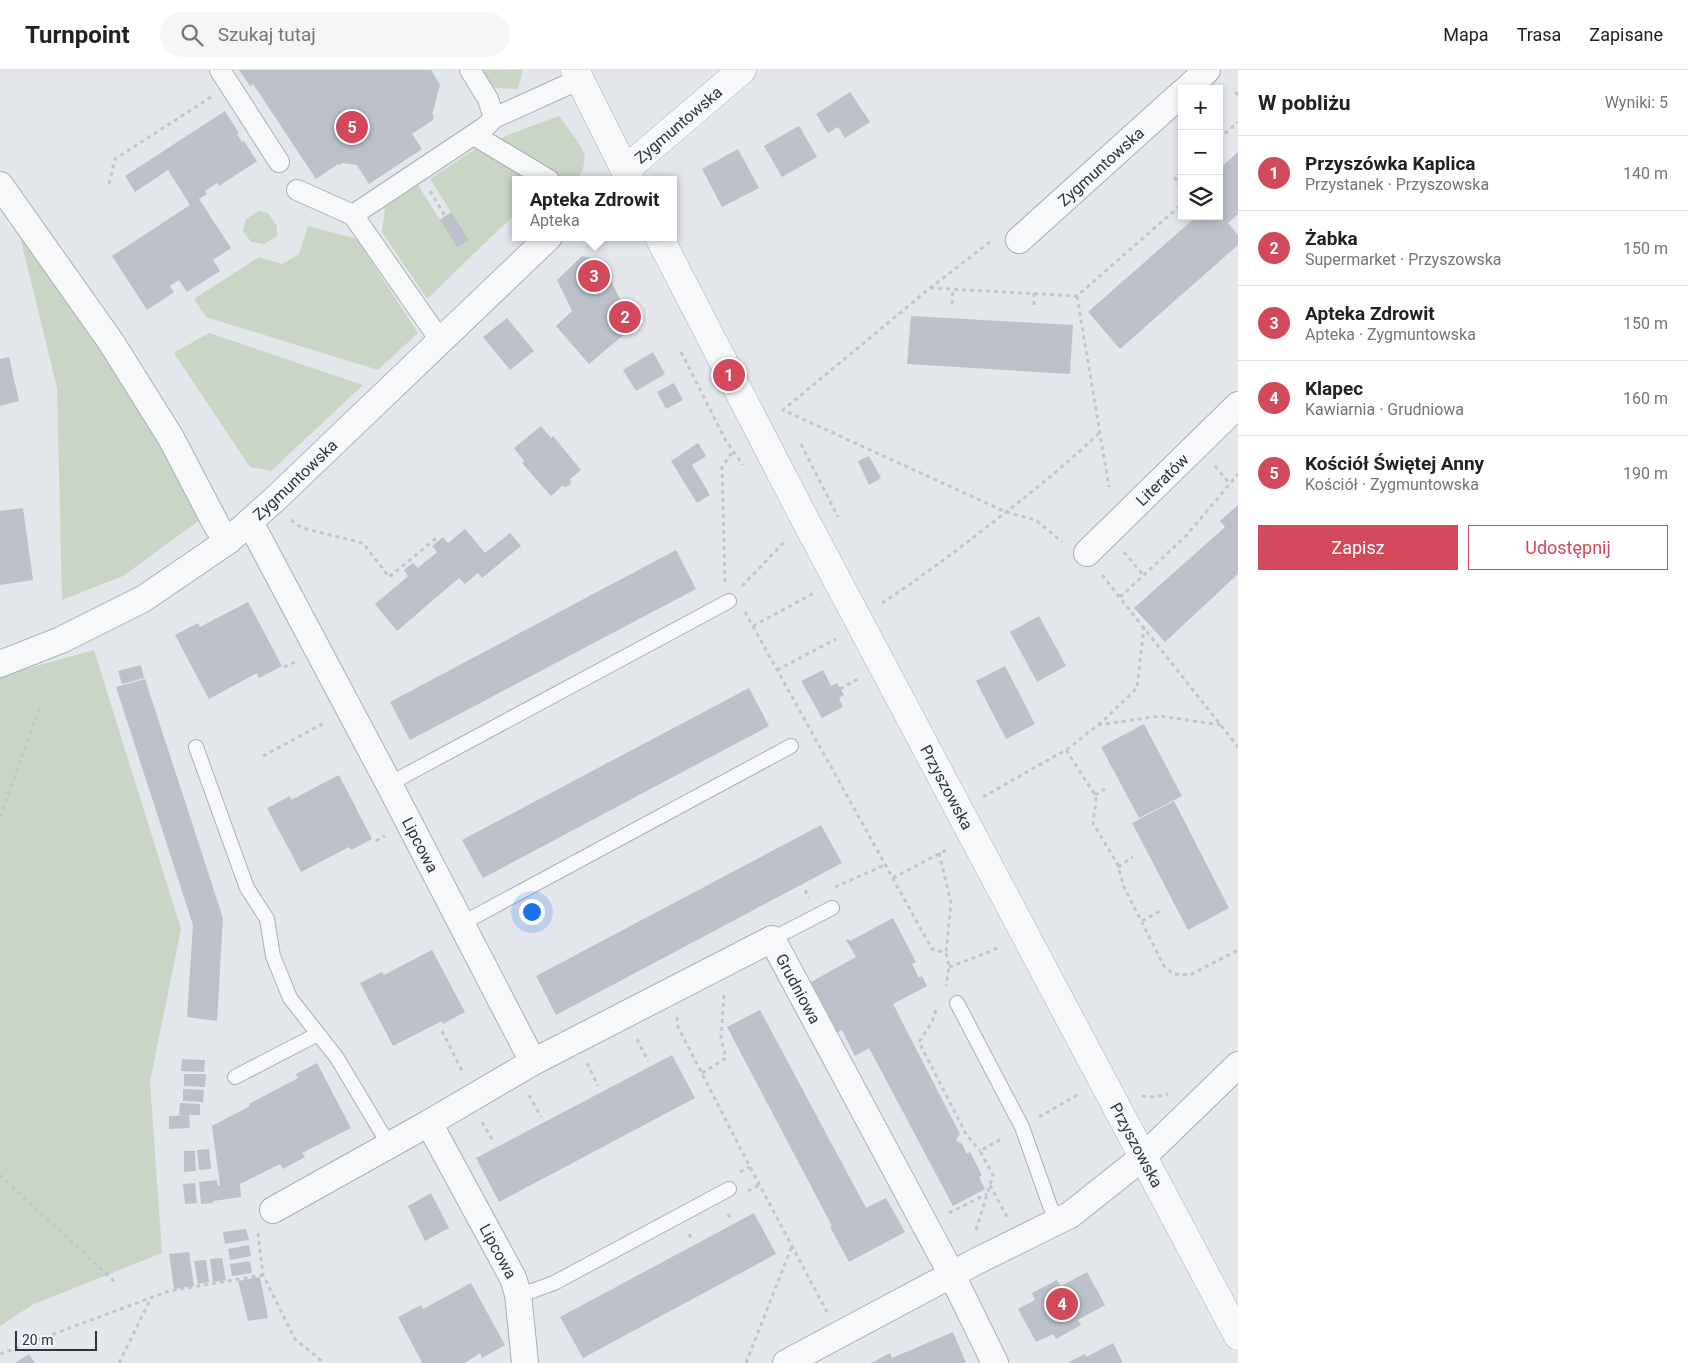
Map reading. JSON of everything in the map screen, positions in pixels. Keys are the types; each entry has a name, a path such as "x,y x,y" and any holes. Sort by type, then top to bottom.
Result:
{"street":[{"path":"220,70 279,162"},
{"path":"470,70 488,99 494,118"},
{"name":"Zygmuntowska","path":"624,176 742,70"},
{"path":"1191,85 1207,70"},
{"path":"353,215 474,135 494,118 578,74 623,176"},
{"name":"Zygmuntowska","path":"1019,240 1178,97"},
{"path":"474,135 542,176"},
{"path":"0,185 111,342 171,438 217,526 228,541"},
{"path":"297,190 353,215 440,340"},
{"name":"Zygmuntowska","path":"0,664 61,640 143,598 228,541 545,241"},
{"name":"Przyszowska","path":"661,241 801,512 1238,1336"},
{"name":"Literatów","path":"1094,563 1238,405"},
{"name":"Lipcowa","path":"250,522 533,1062"},
{"name":"Grudniowa","path":"533,1062 772,939 952,1275 995,1363"},
{"path":"273,1210 429,1123 533,1062"},
{"path":"786,1363 1070,1215 1142,1157 1238,1065"},
{"name":"Lipcowa","path":"429,1123 513,1278 518,1294 525,1363"}],"lane":[{"path":"389,784 729,601"},
{"path":"461,924 791,746"},
{"path":"196,747 247,888 267,920 273,956 290,998 337,1058 389,1145"},
{"path":"772,939 832,908"},
{"path":"957,1003 1022,1127 1050,1206 1058,1221"},
{"path":"236,1077 318,1034"},
{"path":"518,1294 554,1283 729,1190"}],"path":[{"path":"109,184 115,159 211,98 220,111 239,100"},
{"path":"1223,135 1238,122"},
{"path":"930,288 1078,296 1178,208"},
{"path":"990,242 930,288 783,410 1006,512 1036,520"},
{"path":"952,304 953,289"},
{"path":"1034,293 1034,308"},
{"path":"1078,296 1109,487"},
{"path":"681,352 726,441"},
{"path":"882,603 922,577 1006,512 1068,463 1100,432"},
{"path":"801,444 841,523"},
{"path":"724,587 722,467 732,451"},
{"path":"1212,462 1230,484"},
{"path":"1120,596 1186,536 1238,474"},
{"path":"289,518 302,528 362,543 389,577 439,536"},
{"path":"740,587 790,535"},
{"path":"1124,552 1143,575"},
{"path":"1094,563 1238,747"},
{"path":"725,576 730,585"},
{"path":"753,626 819,590"},
{"path":"744,610 932,949 946,953"},
{"path":"983,797 1066,750 1098,725 1137,688 1144,627"},
{"path":"777,670 844,635"},
{"path":"840,689 865,676"},
{"path":"0,817 40,706"},
{"path":"1098,725 1160,716 1221,725"},
{"path":"263,756 328,722"},
{"path":"1066,750 1095,795 1093,823 1118,867 1124,887 1164,966 1173,974 1190,975 1238,950"},
{"path":"1095,795 1105,789"},
{"path":"893,878 939,853 951,902 946,953 949,968 948,983 944,990"},
{"path":"1118,867 1134,857"},
{"path":"829,890 885,865"},
{"path":"804,890 810,898"},
{"path":"801,903 815,896"},
{"path":"1142,921 1160,911"},
{"path":"949,968 1006,943"},
{"path":"702,1072 726,1058 721,1039 725,986"},
{"path":"938,1006 932,1022 919,1042 966,1134 980,1151 993,1175 976,1231"},
{"path":"676,1012 678,1027 830,1318"},
{"path":"442,1031 467,1081"},
{"path":"634,1034 648,1061"},
{"path":"586,1060 598,1086"},
{"path":"526,1089 541,1117"},
{"path":"980,1151 1082,1092"},
{"path":"479,1117 493,1141"},
{"path":"0,1175 117,1284"},
{"path":"990,1184 1008,1218"},
{"path":"946,1215 987,1194"},
{"path":"258,1232 263,1275 295,1339 324,1363"},
{"path":"746,1363 792,1246"},
{"path":"0,1354 169,1291 263,1275"},
{"path":"119,1363 152,1298"}],"green space":[{"path":"482,70 523,70 518,89 494,88"},
{"path":"559,116 584,153 584,163 580,176 559,176 498,140"},
{"path":"480,146 529,176 512,176 512,217 427,299 382,232 385,207 418,185 440,220 451,212 430,179"},
{"path":"259,211 268,213 277,226 277,236 264,244 251,242 243,231 246,219"},
{"path":"16,220 95,335 204,517 123,576 62,600 57,388"},
{"path":"308,226 357,239 418,333 378,370 206,317 194,299 259,257 282,264 299,254"},
{"path":"209,333 363,385 271,471 250,467 174,353"},
{"path":"94,650 181,929 150,1082 162,1253 32,1305 0,1326 0,676"}],"building":[{"path":"239,70 431,70 440,85 432,115 434,115 433,120 412,134 422,149 369,184 357,165 343,163 338,164 316,179 253,84 250,86"},
{"path":"850,92 870,122 845,138 838,127 828,133 816,114"},
{"path":"225,111 239,133 237,134 242,142 244,141 257,161 219,186 217,183 205,191 207,194 199,199 231,248 213,260 220,271 187,292 179,280 170,286 174,292 147,310 112,256 190,205 168,170 135,192 125,176"},
{"path":"799,126 817,157 782,177 764,146"},
{"path":"738,149 759,188 722,207 702,169"},
{"path":"1238,152 1238,214 1228,223 1238,235 1238,245 1120,349 1088,312 1192,220 1223,220 1223,165"},
{"path":"451,212 469,240 457,247 440,220"},
{"path":"582,256 600,260 634,326 589,364 556,326 572,311 557,280"},
{"path":"911,316 1073,325 1070,374 907,364"},
{"path":"507,318 534,351 510,370 483,337"},
{"path":"653,352 665,374 636,391 623,370"},
{"path":"9,357 19,401 0,406 0,359"},
{"path":"674,383 683,400 666,409 657,392"},
{"path":"541,426 551,438 553,436 581,470 570,479 571,484 566,487 562,486 551,496 522,463 524,461 514,448"},
{"path":"698,443 706,456 692,465 710,495 697,503 671,461"},
{"path":"869,456 881,478 869,485 858,461"},
{"path":"1238,505 1238,574 1165,642 1134,608 1225,527 1220,521"},
{"path":"23,508 33,580 0,585 0,511"},
{"path":"465,529 485,553 510,533 521,546 482,578 478,573 465,584 459,578 397,631 375,604 408,576 404,570 413,563 418,568 437,552 432,546 443,537 448,543"},
{"path":"676,550 696,589 410,740 390,702"},
{"path":"248,602 282,666 259,678 257,673 209,699 175,635 198,623 200,627"},
{"path":"1039,616 1066,666 1037,682 1010,632"},
{"path":"141,665 144,678 122,684 118,671"},
{"path":"1005,666 1035,724 1006,739 976,681"},
{"path":"823,670 831,686 837,683 844,695 839,698 843,707 822,718 801,681"},
{"path":"145,679 223,918 217,1021 187,1017 193,925 116,687"},
{"path":"749,688 769,726 483,878 462,840"},
{"path":"1144,724 1182,796 1139,818 1101,747"},
{"path":"339,775 372,839 351,850 349,847 301,872 267,808 290,796 291,800"},
{"path":"1174,801 1229,908 1188,930 1132,823"},
{"path":"821,825 842,863 556,1015 536,976"},
{"path":"893,918 916,962 912,964 919,978 922,976 927,986 893,1004 960,1134 956,1140 962,1144 967,1154 970,1152 982,1175 979,1177 985,1189 953,1206 869,1048 855,1056 842,1030 835,1032 837,1031 811,982 856,957 846,940 850,941"},
{"path":"432,950 465,1012 443,1024 442,1021 393,1046 360,983 382,972 384,975"},
{"path":"760,1010 866,1208 886,1198 905,1232 849,1262 727,1027"},
{"path":"672,1055 695,1098 499,1202 476,1158"},
{"path":"182,1059 205,1060 204,1072 181,1071"},
{"path":"317,1063 351,1128 302,1153 305,1157 283,1169 280,1164 240,1184 241,1197 201,1204 199,1182 217,1180 218,1186 220,1185 212,1126 298,1078 296,1074"},
{"path":"184,1074 206,1074 205,1087 184,1086"},
{"path":"183,1089 204,1090 203,1102 183,1101"},
{"path":"180,1103 200,1104 200,1115 179,1115"},
{"path":"189,1115 190,1128 169,1129 169,1116"},
{"path":"209,1149 211,1169 199,1170 197,1150"},
{"path":"184,1151 195,1151 196,1171 184,1172"},
{"path":"195,1183 197,1203 185,1204 183,1184"},
{"path":"431,1193 449,1228 425,1241 408,1206"},
{"path":"754,1213 776,1254 583,1358 560,1317"},
{"path":"246,1229 249,1240 225,1244 223,1232"},
{"path":"249,1245 251,1256 230,1260 228,1249"},
{"path":"189,1252 194,1286 174,1289 169,1254"},
{"path":"222,1258 226,1280 213,1282 210,1259"},
{"path":"206,1260 209,1282 198,1284 194,1261"},
{"path":"250,1261 252,1273 232,1276 230,1264"},
{"path":"1087,1272 1105,1305 1078,1320 1081,1325 1056,1339 1053,1334 1036,1342 1018,1309 1035,1300 1032,1293 1057,1280 1061,1286"},
{"path":"260,1277 268,1318 248,1321 238,1281"},
{"path":"471,1283 505,1345 482,1358 480,1353 465,1363 422,1363 398,1317 421,1305 423,1309"},
{"path":"953,1332 966,1363 871,1363 890,1353 892,1358"},
{"path":"1113,1343 1123,1363 1067,1363 1085,1354 1086,1357"},
{"path":"29,1354 35,1363 15,1363"}],"place":[{"name":"Kościół Świętej Anny","path":"352,127"},
{"name":"Apteka Zdrowit","path":"594,276"},
{"name":"Żabka","path":"625,317"},
{"name":"Przyszówka Kaplica","path":"729,375"},
{"name":"Klapec","path":"1062,1304"}]}
